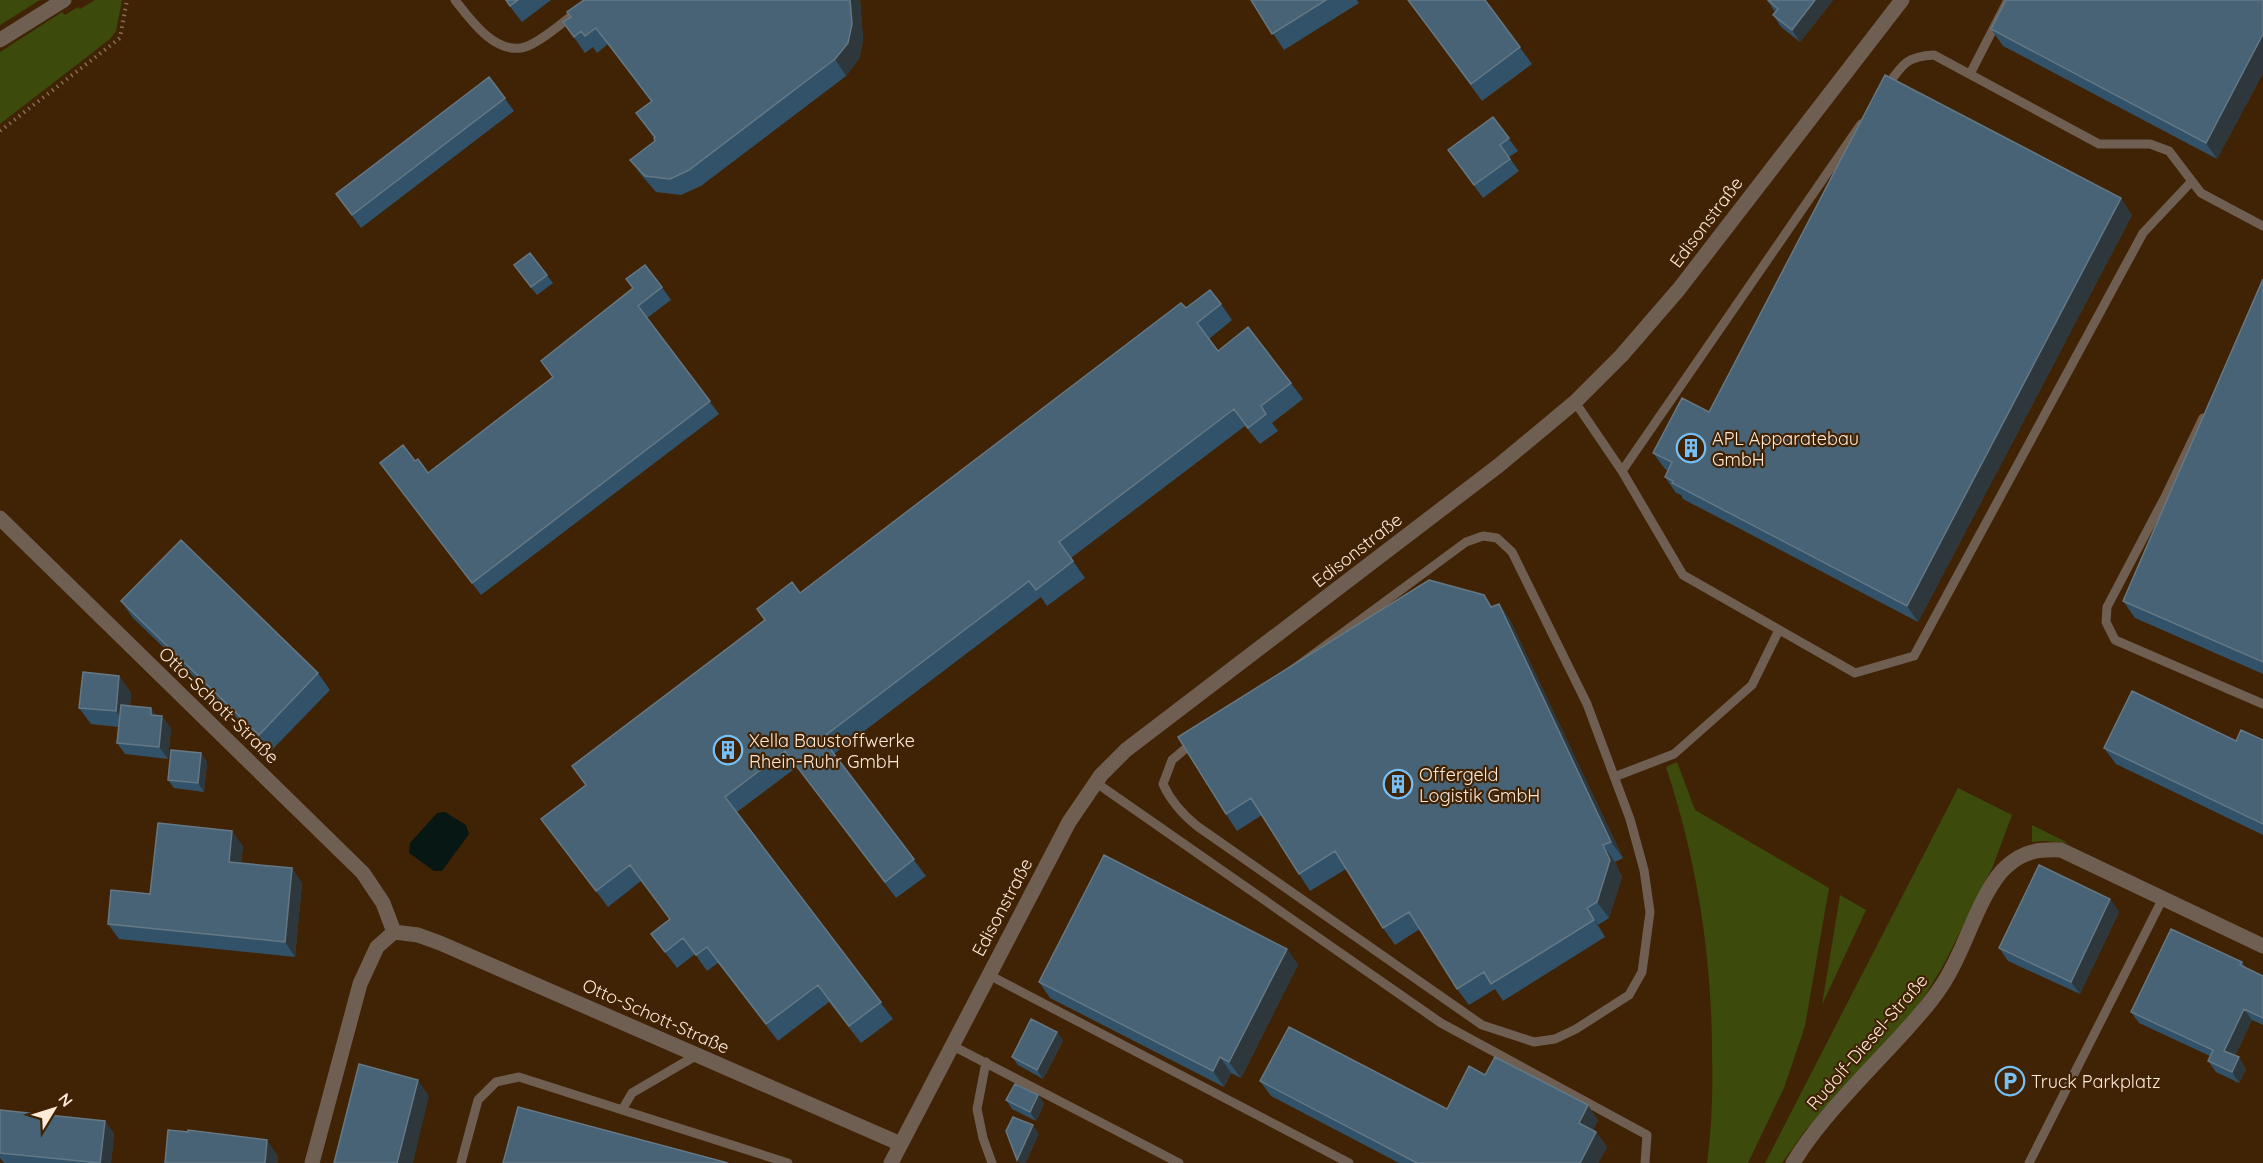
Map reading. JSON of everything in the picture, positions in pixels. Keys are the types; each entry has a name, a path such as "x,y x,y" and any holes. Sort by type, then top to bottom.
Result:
{"street":[{"path":"0,40 64,0"},
{"name":"Edisonstraße","path":"891,1163 1070,822 1095,782 1126,750 1498,466 1575,402 1622,355 1679,289 1902,0"},
{"name":"Otto-Schott-Straße","path":"0,518 363,873 383,903 394,932 418,935 440,943 901,1144"},
{"name":"Rudolf-Diesel-Straße","path":"1793,1163 1826,1120 1935,997 1953,968 1991,886 2006,867 2023,855 2039,849 2061,850 2163,898"},
{"path":"2163,898 2263,946"},
{"path":"312,1163 360,984 377,947 394,932"}],"lane":[{"path":"455,0 470,20 487,36 512,49 524,48 536,42 591,0"},
{"path":"1970,74 2008,0"},
{"path":"1880,97 1901,67 1917,56 1934,55 2099,144 2150,144 2169,151 2200,193 2263,226"},
{"path":"1622,471 1867,116"},
{"path":"1575,402 1622,471 1683,575 1855,673 1914,656 2143,233 2192,181"},
{"path":"2207,411 2107,607 2106,622 2115,639 2263,704"},
{"path":"1483,536 1497,538 1512,552 1587,704 1614,777 1644,870 1650,912 1642,972 1629,995 1585,1024 1555,1039 1534,1042 1482,1025 1197,826 1179,811 1168,796 1163,784 1172,760 1185,749 1466,542 1483,536"},
{"path":"1614,777 1674,753 1752,685 1779,630"},
{"path":"1095,782 1441,1023 1647,1135 1645,1163"},
{"path":"2029,1163 2163,898"},
{"path":"989,975 1349,1163"},
{"path":"952,1046 1179,1163"},
{"path":"622,1110 632,1094 697,1056"},
{"path":"986,1062 977,1109 983,1138 992,1163"},
{"path":"461,1163 478,1100 496,1082 519,1077 788,1163"}],"path":[{"path":"0,131 120,38 127,0"}],"green space":[{"path":"0,0 40,0 0,25"},
{"path":"95,0 122,0 116,31 110,39 0,124 0,52 62,12 65,15"},
{"path":"1677,762 1695,810 1829,888 1805,1026 1784,1088 1748,1163 1707,1163 1712,1081 1709,981 1701,909 1694,873 1666,767"},
{"path":"1958,788 2012,815 1993,866 1944,964 1925,996 1909,1016 1804,1132 1782,1163 1765,1163"},
{"path":"2032,825 2068,843 2032,842"},
{"path":"1840,895 1866,910 1822,1005"}],"shaded area":[{"path":"445,812 466,825 469,834 442,871 434,871 409,853 410,843 437,813"}],"building":[{"path":"506,0 518,0 510,6"},
{"path":"584,0 850,0 852,24 848,43 835,59 689,170 670,179 645,176 630,160 655,141 655,137 636,113 652,101 596,28 585,36 581,31 574,37 563,22 571,17 567,12"},
{"path":"1251,0 1326,0 1272,34"},
{"path":"1408,0 1485,0 1520,47 1471,84"},
{"path":"1768,0 1815,0 1792,30 1773,15 1778,9"},
{"path":"2006,0 2263,0 2263,34 2206,143 1991,29"},
{"path":"1885,75 2121,198 1907,606 1672,483 1673,481 1665,477 1672,462 1653,453 1682,398 1709,412"},
{"path":"489,77 505,98 352,215 336,194"},
{"path":"1493,117 1509,138 1500,145 1510,159 1474,185 1448,150"},
{"path":"530,253 547,275 531,287 514,265"},
{"path":"645,265 662,287 638,306 710,401 472,583 380,463 403,445 415,461 418,459 428,473 553,377 541,361 633,288 626,279"},
{"path":"2263,279 2263,662 2123,601"},
{"name":"Xella Baustoffwerke Rhein-Ruhr GmbH","path":"1210,290 1221,304 1197,323 1218,351 1248,327 1291,383 1261,406 1266,414 1248,428 1234,409 1059,542 1073,561 1036,590 1029,581 822,738 914,859 885,882 785,751 725,797 881,1002 849,1026 818,985 766,1024 707,947 696,955 683,938 665,952 651,934 670,919 630,865 596,891 541,819 586,785 572,766 765,620 757,609 792,582 800,593 1181,303 1186,308"},
{"path":"181,540 318,673 259,735 121,601"},
{"name":"Offergeld Logistik GmbH","path":"1429,580 1484,595 1491,607 1499,604 1611,842 1603,845 1610,860 1597,902 1587,908 1594,920 1491,984 1484,972 1457,989 1409,912 1383,928 1335,851 1299,874 1251,798 1226,814 1178,737"},
{"path":"83,672 119,676 116,711 79,708"},
{"path":"2132,691 2236,741 2241,730 2263,740 2263,824 2104,748"},
{"path":"121,705 151,708 151,715 162,716 159,747 117,743"},
{"path":"171,750 201,753 198,783 168,780"},
{"path":"158,823 232,831 229,862 292,868 285,942 108,924 111,890 150,894"},
{"path":"1104,855 1287,949 1229,1062 1220,1057 1213,1071 1039,982"},
{"path":"2039,865 2110,899 2071,982 1999,948"},
{"path":"2171,929 2242,962 2240,965 2263,976 2263,1018 2244,1009 2224,1051 2239,1057 2232,1072 2208,1061 2213,1050 2131,1012"},
{"path":"1031,1019 1057,1032 1037,1070 1012,1057"},
{"path":"1289,1027 1447,1109 1469,1066 1485,1075 1495,1057 1588,1105 1579,1123 1596,1132 1580,1163 1417,1163 1260,1081"},
{"path":"359,1064 418,1080 397,1163 334,1163"},
{"path":"1015,1084 1038,1095 1030,1112 1006,1100"},
{"path":"518,1107 728,1163 503,1163"},
{"path":"0,1110 105,1121 100,1163 0,1153"},
{"path":"1013,1117 1033,1125 1017,1160 1006,1131"},
{"path":"168,1130 188,1132 188,1130 267,1140 265,1163 165,1163"}],"place":[{"name":"APL Apparatebau GmbH","path":"1691,448"},
{"name":"Xella Baustoffwerke Rhein-Ruhr GmbH","path":"728,750"},
{"name":"Offergeld Logistik GmbH","path":"1398,784"},
{"name":"Truck Parkplatz","path":"2010,1081"}]}
